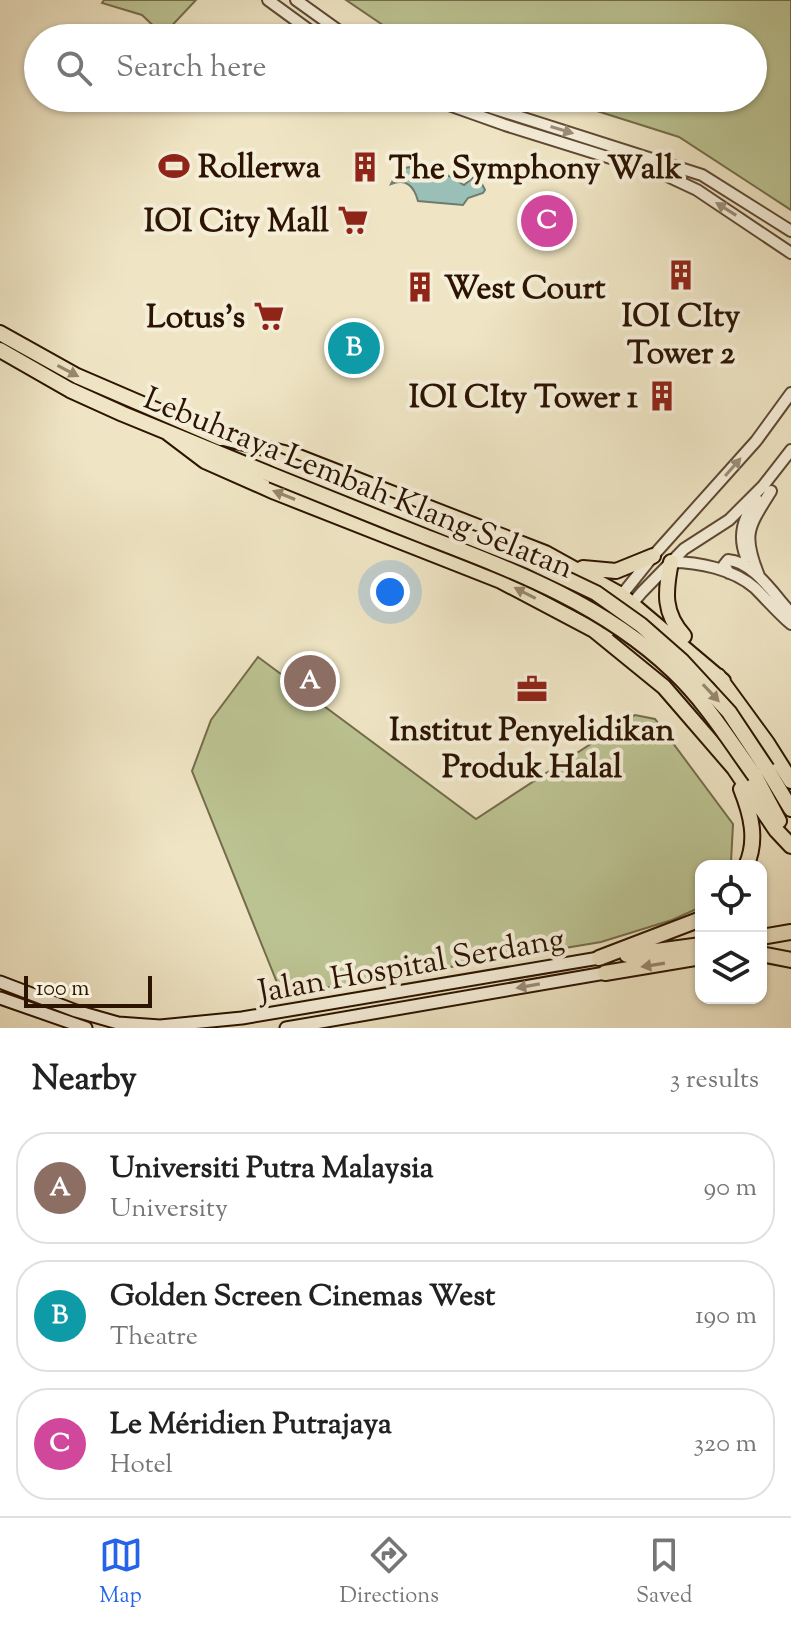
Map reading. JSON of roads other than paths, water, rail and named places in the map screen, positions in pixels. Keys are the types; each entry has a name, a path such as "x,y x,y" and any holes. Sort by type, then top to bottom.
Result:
{"highway":[{"name":"Lebuhraya Lembah Klang Selatan","path":"0,333 77,376 216,436 529,561 596,593 641,625 682,661 729,712 761,773 791,844"},
{"name":"Lebuhraya Lembah Klang Selatan","path":"0,350 70,390 168,433 510,569 587,607 631,637 673,672 791,809"},
{"path":"168,433 205,461 275,492 501,581 599,633 664,687 734,768 776,830 791,844"},
{"path":"216,436 282,452 360,480 517,541 567,565 627,599 723,681"},
{"path":"567,565 616,571 653,556"},
{"path":"671,562 666,590 669,616 723,681 791,781"},
{"path":"734,768 752,823 753,837 747,860"},
{"path":"599,958 695,921"},
{"path":"767,936 791,932"},
{"path":"599,958 695,946"},
{"path":"767,955 791,960"},
{"path":"605,973 695,958"}],"main road":[{"name":"Jalan Hospital Serdang","path":"0,982 76,1011 118,1023 201,1026 599,958"},
{"name":"Jalan Hospital Serdang","path":"286,1028 605,973"},
{"path":"0,998 86,1028"}],"street":[{"path":"268,0 301,24"},
{"path":"296,0 329,24"},
{"path":"468,112 665,175 697,190 791,253"},
{"path":"505,112 702,175 791,231"},
{"path":"599,633 627,599 653,556 756,441 791,393"},
{"path":"752,571 742,545 741,529 791,450"},
{"path":"627,599 684,549 729,520 767,488"},
{"path":"762,582 751,556 748,538 767,488"},
{"path":"729,573 724,565 731,560 752,571 790,618"},
{"path":"671,562 699,564 729,573 751,585 790,618"}],"water":[{"path":"410,167 422,178 432,179 442,172 464,185 474,177 480,180 485,190 468,198 463,205 418,201 409,185 401,182 391,184 399,169"}],"place":[{"name":"Rollerwa","path":"174,166"},
{"name":"The Symphony Walk","path":"365,167"},
{"name":"IOI City Mall","path":"353,220"},
{"name":"Le Méridien Putrajaya","path":"547,221"},
{"name":"IOI CIty Tower 2","path":"681,275"},
{"name":"West Court","path":"420,287"},
{"name":"Lotus's","path":"269,316"},
{"name":"Golden Screen Cinemas West","path":"354,348"},
{"name":"IOI CIty Tower 1","path":"662,396"},
{"name":"Universiti Putra Malaysia","path":"310,681"},
{"name":"Institut Penyelidikan Produk Halal","path":"532,689"}]}
